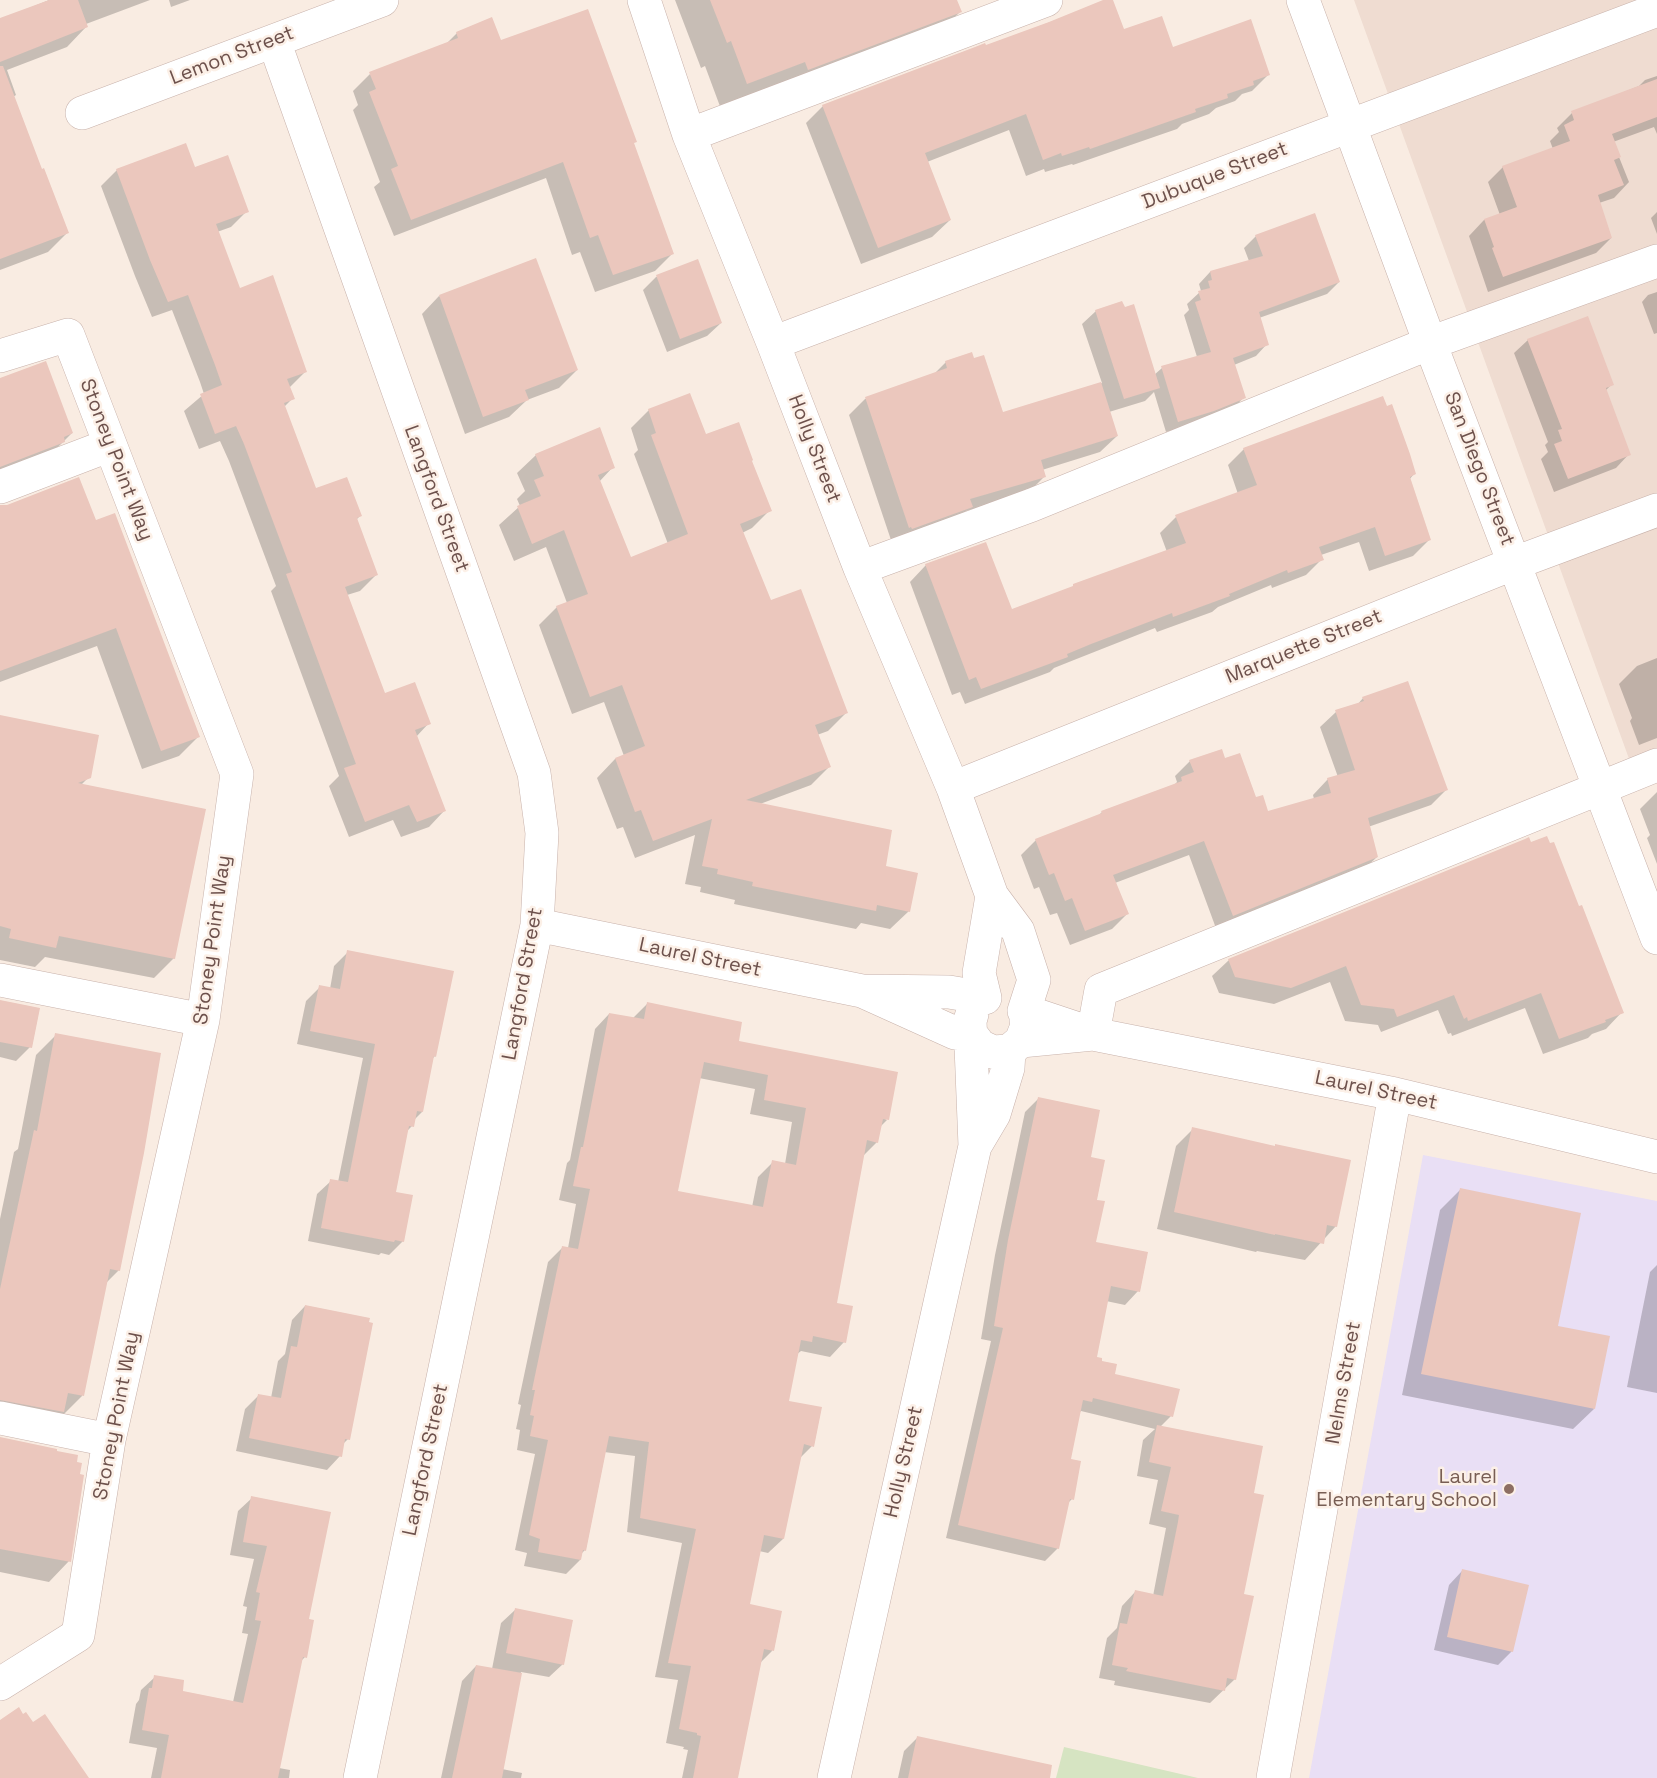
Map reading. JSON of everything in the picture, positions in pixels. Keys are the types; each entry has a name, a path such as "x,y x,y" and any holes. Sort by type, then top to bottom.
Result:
{"street":[{"name":"Lemon Street","path":"82,113 382,0"},
{"name":"Holly Street","path":"644,0 689,135 860,568 953,788 992,896 1018,931 1034,980 994,1114 975,1146"},
{"path":"689,135 1046,0"},
{"name":"San Diego Street","path":"1303,0 1430,343 1657,938"},
{"name":"Dubuque Street","path":"773,343 1657,10"},
{"name":"Langford Street","path":"274,41 534,773 542,833 537,925 360,1778"},
{"path":"860,568 1032,505 1430,343 1657,261"},
{"name":"Stoney Point Way","path":"0,356 68,335 237,774 203,1020 109,1440 78,1635 0,1684"},
{"path":"0,487 110,445"},
{"name":"Marquette Street","path":"953,788 1515,563 1657,510"},
{"path":"1093,1034 1101,990 1657,765"},
{"name":"Holly Street","path":"985,998 979,973 992,896"},
{"name":"Laurel Street","path":"537,925 862,992 949,992 985,998 999,995 1013,999 1018,1034"},
{"path":"0,980 203,1020"},
{"name":"Laurel Street","path":"862,992 955,1033 971,1034 980,1046 993,1052 1018,1034 1093,1034 1395,1094 1657,1157"},
{"path":"971,1034 970,1021 974,1008 985,998"},
{"name":"Holly Street","path":"834,1778 975,1146 971,1034"},
{"name":"Nelms Street","path":"1273,1778 1395,1094"},
{"path":"0,1418 109,1440"}],"shaded area":[{"path":"1354,0 1657,0 1657,758 1632,767"},
{"name":"Laurel Elementary School","path":"1423,1155 1657,1201 1657,1778 1309,1778"}],"green space":[{"path":"1064,1747 1198,1778 1056,1778"}],"building":[{"path":"49,0 78,0 88,27 0,62 0,18"},
{"path":"710,0 957,0 962,12 808,70 805,62 747,84 731,41 727,43"},
{"path":"1103,0 1113,0 1124,29 1162,16 1173,47 1251,19 1270,75 1253,81 1254,85 1227,94 1228,98 1195,109 1196,112 1090,149 1089,147 1062,156 1061,153 1043,160 1026,114 925,153 951,220 878,248 822,105"},
{"path":"588,9 637,142 634,143 674,254 613,275 598,235 590,238 563,162 411,220 391,169 398,166 369,92 376,89 369,72 458,38 456,32 492,17 501,40"},
{"path":"0,66 3,66 69,233 0,259"},
{"path":"1657,79 1657,117 1612,134 1621,157 1614,160 1624,185 1598,195 1612,238 1503,277 1484,219 1517,207 1502,166 1570,141 1564,125 1574,120 1571,111"},
{"path":"186,143 195,167 228,155 249,212 216,224 240,288 273,275 307,372 287,379 295,399 284,403 316,488 347,477 362,516 357,518 378,575 345,587 385,693 415,682 431,724 415,730 446,811 417,822 409,805 365,822 344,768 356,764 286,574 292,572 244,444 236,426 215,434 200,394 222,385 215,365 188,295 168,302 116,169"},
{"path":"1315,213 1340,282 1259,312 1269,345 1233,358 1246,398 1178,422 1161,366 1211,352 1195,302 1201,300 1198,291 1210,288 1208,281 1212,280 1210,271 1263,256 1255,235"},
{"path":"536,258 578,370 525,390 529,400 483,417 439,295"},
{"path":"698,259 722,323 680,339 656,275"},
{"path":"1122,301 1125,307 1134,304 1160,388 1124,399 1095,310"},
{"path":"1588,316 1614,385 1606,388 1631,455 1568,479 1554,444 1562,441 1558,430 1562,429 1527,339"},
{"path":"972,352 974,358 984,355 1003,412 1101,382 1118,436 1041,460 1046,477 970,499 973,507 912,529 909,528 865,397 947,368 945,361"},
{"path":"46,361 73,433 64,437 65,442 0,467 0,378"},
{"path":"690,393 706,434 739,422 772,511 740,524 771,600 801,589 848,713 815,725 831,767 746,800 892,830 886,866 918,873 910,912 877,905 876,911 752,886 753,882 717,874 718,869 702,866 712,819 653,841 641,810 635,812 615,758 645,746 622,685 590,697 556,606 588,594 564,530 532,544 517,506 541,496 534,480 544,476 535,454 600,427 615,468 598,475 631,557 688,534 651,435 656,433 648,409"},
{"path":"1383,396 1387,406 1392,404 1410,454 1416,474 1410,477 1431,540 1385,556 1375,527 1319,547 1324,560 1288,573 1287,570 1229,594 1230,596 1173,617 1172,613 1067,654 1068,657 981,689 976,677 969,680 925,564 986,542 1012,609 1186,543 1175,515 1257,485 1243,448"},
{"path":"79,477 96,520 115,513 200,737 161,751 116,628 0,671 0,505 7,505"},
{"path":"1408,681 1448,790 1368,818 1378,857 1233,916 1204,841 1113,875 1129,914 1085,931 1072,898 1065,901 1054,873 1049,875 1035,839 1102,813 1101,811 1182,781 1181,777 1194,772 1189,760 1222,749 1225,758 1240,753 1256,797 1263,795 1268,811 1331,793 1327,778 1355,770 1335,710 1364,701 1362,697"},
{"path":"0,715 99,735 91,778 78,783 206,809 175,959 59,936 56,948 9,938 11,929 0,926"},
{"path":"1547,836 1550,843 1554,842 1579,906 1582,905 1624,1013 1605,1020 1606,1022 1559,1039 1541,993 1468,1021 1467,1017 1464,1019 1454,995 1397,1017 1394,1009 1361,1005 1346,966 1291,988 1235,977 1228,959 1529,837 1531,842"},
{"path":"347,950 454,971 423,1112 417,1111 414,1127 409,1126 396,1192 413,1195 404,1242 321,1228 330,1179 348,1182 375,1044 310,1031 319,985 340,989"},
{"path":"0,1000 40,1008 32,1048 0,1042"},
{"path":"647,1002 742,1022 739,1041 898,1072 889,1120 883,1119 878,1143 867,1140 837,1303 853,1306 846,1343 813,1336 812,1342 801,1340 789,1401 822,1407 814,1447 804,1444 784,1539 764,1535 750,1604 782,1611 774,1651 764,1649 738,1778 693,1778 701,1736 679,1729 691,1666 668,1663 696,1529 640,1518 649,1442 609,1436 586,1551 583,1550 581,1560 538,1552 540,1539 529,1535 548,1440 530,1436 534,1416 530,1415 535,1390 532,1390 562,1246 578,1249 590,1189 573,1186 581,1147 583,1147 609,1013 644,1019","holes":["704,1062 768,1075 764,1100 806,1108 796,1165 772,1160 763,1207 678,1191"]},
{"path":"55,1033 161,1053 120,1271 110,1269 84,1396 68,1393 64,1412 0,1400 0,1289 34,1130 37,1131"},
{"path":"1038,1097 1100,1110 1091,1157 1105,1160 1097,1200 1105,1201 1096,1242 1148,1252 1140,1292 1111,1286 1097,1357 1102,1358 1102,1361 1117,1364 1115,1374 1180,1389 1173,1417 1093,1398 1092,1402 1083,1400 1071,1459 1081,1461 1074,1500 1070,1499 1059,1549 958,1525 1003,1328 994,1326 1008,1240"},
{"path":"1192,1127 1351,1160 1337,1227 1327,1225 1324,1244 1174,1212"},
{"path":"1460,1188 1581,1213 1558,1326 1610,1336 1595,1409 1421,1374"},
{"path":"305,1305 370,1318 369,1322 373,1323 350,1440 345,1439 342,1457 249,1438 258,1394 281,1398 291,1346 297,1347"},
{"path":"1157,1425 1263,1446 1254,1493 1264,1495 1244,1594 1254,1596 1236,1680 1227,1678 1225,1691 1126,1671 1128,1668 1112,1665 1120,1623 1127,1624 1135,1590 1163,1596 1178,1522 1179,1515 1161,1511 1171,1467 1149,1462"},
{"path":"0,1437 78,1455 77,1462 82,1463 80,1474 84,1475 71,1562 0,1549"},
{"path":"251,1496 331,1512 309,1619 314,1620 307,1658 303,1657 278,1778 161,1778 169,1735 142,1730 149,1688 152,1688 154,1675 184,1680 183,1691 243,1703 261,1621 255,1620 260,1593 256,1592 267,1546 243,1542"},
{"path":"1462,1569 1529,1585 1513,1652 1447,1637"},
{"path":"515,1608 573,1620 564,1665 506,1653"},
{"path":"476,1665 522,1673 502,1778 452,1778"},
{"path":"19,1707 23,1714 26,1712 33,1722 45,1714 89,1778 0,1778 0,1720"},
{"path":"917,1736 1052,1765 1050,1778 908,1778"}],"place":[{"name":"Laurel Elementary School","path":"1509,1489"}]}
